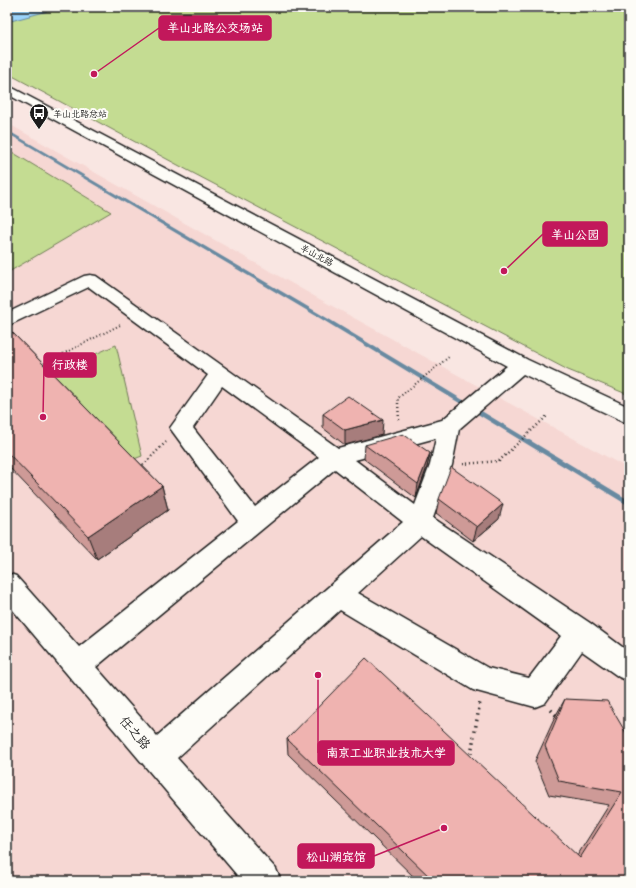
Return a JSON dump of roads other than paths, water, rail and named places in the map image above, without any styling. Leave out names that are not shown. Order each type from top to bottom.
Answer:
[{"type":"street","name":"羊山北路","points":[[7,89],[521,365],[629,416]]},
{"type":"street","points":[[7,320],[90,280],[140,315],[420,522],[580,632],[629,668]]},
{"type":"street","points":[[77,665],[253,522],[335,458],[449,426],[521,365]]},
{"type":"street","points":[[220,374],[181,428],[253,522]]},
{"type":"street","points":[[157,756],[420,522],[441,465],[449,426]]},
{"type":"street","name":"任之路","points":[[7,584],[264,881]]},
{"type":"street","points":[[338,595],[483,680],[535,693],[580,632]]},
{"type":"water","points":[[7,7],[63,7],[7,22]]},
{"type":"waterway","points":[[7,131],[325,319],[629,503]]},
{"type":"place","name":"羊山北路公交场站","points":[[94,74]]},
{"type":"place","name":"羊山北路总站","points":[[39,130]]},
{"type":"place","name":"羊山公园","points":[[504,271]]},
{"type":"place","name":"行政楼","points":[[43,417]]},
{"type":"place","name":"南京工业职业技术大学","points":[[318,675]]},
{"type":"place","name":"松山湖宾馆","points":[[444,828]]}]
